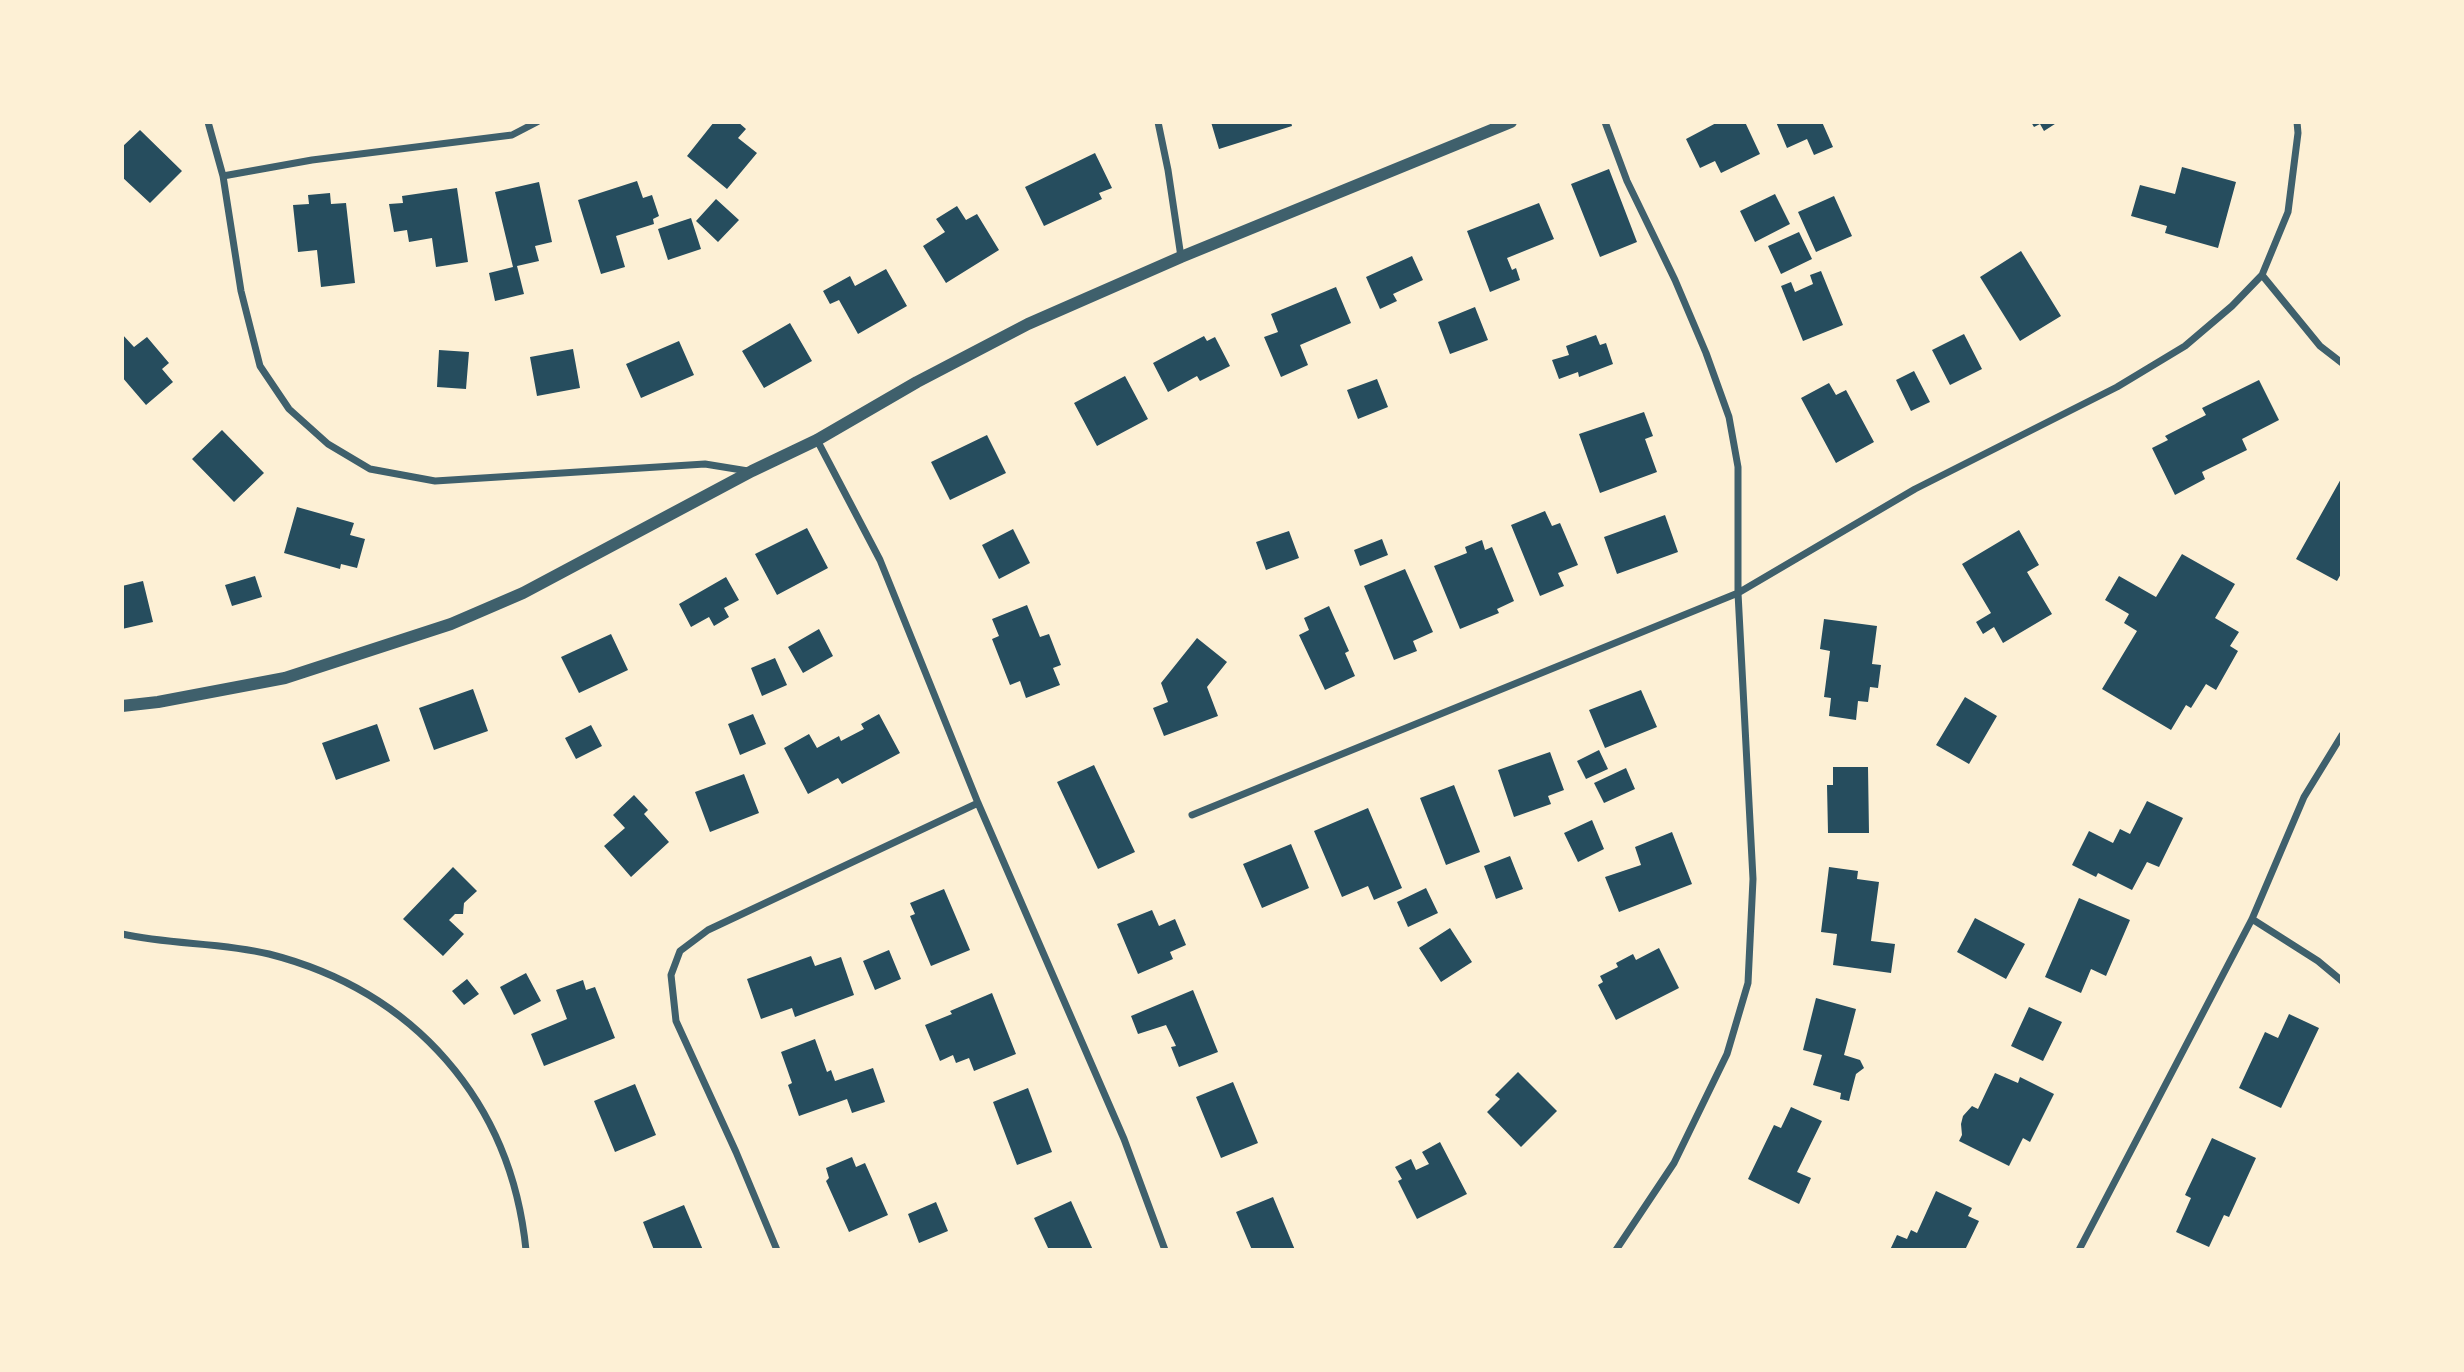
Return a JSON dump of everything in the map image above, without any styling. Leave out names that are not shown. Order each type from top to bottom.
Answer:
[{"type":"street","points":[[208,122],[223,176],[242,291],[260,366],[289,409],[328,444],[370,469],[436,481],[705,464],[752,471]]},
{"type":"street","points":[[223,176],[312,160],[512,135],[537,122]]},
{"type":"street","points":[[1158,122],[1181,257]]},
{"type":"street","points":[[122,706],[158,702],[285,678],[450,624],[523,593],[752,471],[817,440],[917,382],[1028,324],[1181,257],[1511,122]]},
{"type":"street","points":[[1605,122],[1627,180],[1675,280],[1706,353],[1729,417],[1738,467],[1738,593],[1753,879],[1748,983],[1727,1054],[1674,1163],[1616,1250]]},
{"type":"street","points":[[1192,815],[1738,593],[1915,489],[2117,387],[2185,346],[2232,306],[2262,275],[2288,212],[2297,122]]},
{"type":"street","points":[[2262,275],[2320,346],[2342,363]]},
{"type":"street","points":[[817,440],[880,560],[978,803],[1124,1139],[1165,1250]]},
{"type":"street","points":[[2079,1250],[2252,919],[2304,797],[2342,735]]},
{"type":"street","points":[[777,1250],[676,1021],[671,975],[680,951],[708,930],[978,803]]},
{"type":"street","points":[[2252,919],[2318,961],[2342,981]]},
{"type":"street","points":[[122,934],[157,941],[243,949],[293,961],[346,983],[410,1024],[452,1064],[494,1129],[517,1194],[526,1250]]},
{"type":"building","points":[[714,122],[738,122],[746,129],[738,138],[757,153],[727,189],[687,156]]},
{"type":"building","points":[[1211,122],[1291,122],[1292,126],[1219,149]]},
{"type":"building","points":[[1718,122],[1745,122],[1760,154],[1721,173],[1715,161],[1700,168],[1686,139]]},
{"type":"building","points":[[1776,122],[1822,122],[1833,147],[1814,155],[1807,139],[1787,148]]},
{"type":"building","points":[[2031,122],[2058,122],[2044,131],[2040,124],[2034,127]]},
{"type":"building","points":[[140,130],[182,171],[150,203],[122,177],[122,147]]},
{"type":"building","points":[[1095,153],[1112,188],[1099,193],[1102,199],[1044,226],[1025,187]]},
{"type":"building","points":[[2182,167],[2236,182],[2218,248],[2165,233],[2167,226],[2131,216],[2140,185],[2175,194]]},
{"type":"building","points":[[1609,169],[1637,242],[1600,257],[1571,184]]},
{"type":"building","points":[[637,181],[643,198],[652,195],[659,216],[653,219],[654,224],[616,236],[625,267],[601,274],[578,200]]},
{"type":"building","points":[[539,182],[552,242],[535,246],[539,261],[517,266],[524,294],[495,301],[489,273],[513,267],[495,192]]},
{"type":"building","points":[[457,188],[468,262],[436,267],[432,238],[409,242],[407,230],[394,232],[389,204],[403,203],[402,196]]},
{"type":"building","points":[[330,193],[331,204],[346,203],[355,283],[321,287],[317,250],[298,252],[293,205],[309,204],[308,195]]},
{"type":"building","points":[[1775,194],[1790,224],[1755,242],[1740,211]]},
{"type":"building","points":[[1834,196],[1852,236],[1816,252],[1798,212]]},
{"type":"building","points":[[716,199],[739,220],[718,242],[696,221]]},
{"type":"building","points":[[1539,203],[1554,239],[1507,258],[1512,270],[1516,268],[1520,280],[1490,292],[1467,231]]},
{"type":"building","points":[[957,206],[966,220],[977,214],[999,250],[946,283],[923,246],[945,232],[936,219]]},
{"type":"building","points":[[691,218],[701,249],[668,260],[658,229]]},
{"type":"building","points":[[1799,232],[1812,259],[1781,274],[1768,246]]},
{"type":"building","points":[[2021,251],[2061,316],[2020,341],[1980,277]]},
{"type":"building","points":[[1412,256],[1423,280],[1393,294],[1397,301],[1380,309],[1366,277]]},
{"type":"building","points":[[886,269],[907,306],[858,334],[839,300],[830,304],[823,291],[850,276],[855,286]]},
{"type":"building","points":[[1821,271],[1843,325],[1803,341],[1781,286],[1791,282],[1795,292],[1813,284],[1810,275]]},
{"type":"building","points":[[1336,287],[1351,323],[1300,345],[1308,365],[1281,377],[1264,337],[1278,332],[1271,314]]},
{"type":"building","points":[[1475,307],[1488,340],[1450,354],[1438,322]]},
{"type":"building","points":[[790,323],[812,361],[764,388],[742,351]]},
{"type":"building","points":[[122,334],[134,347],[147,337],[169,363],[162,369],[173,382],[146,405],[122,377]]},
{"type":"building","points":[[1964,334],[1982,369],[1950,385],[1932,350]]},
{"type":"building","points":[[1596,335],[1600,345],[1606,343],[1613,364],[1579,377],[1578,372],[1559,379],[1552,360],[1569,355],[1566,346]]},
{"type":"building","points":[[1204,336],[1207,341],[1215,337],[1230,366],[1200,381],[1197,376],[1168,392],[1153,363]]},
{"type":"building","points":[[679,341],[694,375],[641,398],[626,364]]},
{"type":"building","points":[[573,349],[580,388],[537,396],[530,357]]},
{"type":"building","points":[[439,350],[469,352],[466,389],[437,387]]},
{"type":"building","points":[[1914,371],[1930,402],[1911,411],[1896,380]]},
{"type":"building","points":[[1125,376],[1148,419],[1097,446],[1074,403]]},
{"type":"building","points":[[1377,379],[1388,407],[1358,419],[1347,390]]},
{"type":"building","points":[[2259,380],[2279,420],[2242,439],[2247,450],[2202,472],[2205,479],[2175,495],[2152,448],[2168,440],[2165,436],[2206,415],[2202,408]]},
{"type":"building","points":[[1829,383],[1836,395],[1846,390],[1874,442],[1836,463],[1801,398]]},
{"type":"building","points":[[1644,412],[1653,436],[1645,439],[1657,472],[1600,493],[1579,434]]},
{"type":"building","points":[[222,430],[264,473],[234,502],[192,459]]},
{"type":"building","points":[[987,435],[1006,473],[950,500],[931,462]]},
{"type":"building","points":[[2342,477],[2342,572],[2337,581],[2296,559]]},
{"type":"building","points":[[297,507],[354,523],[350,535],[365,539],[357,568],[341,564],[340,569],[284,553]]},
{"type":"building","points":[[1545,511],[1552,526],[1560,523],[1578,565],[1558,573],[1564,586],[1540,596],[1511,525]]},
{"type":"building","points":[[1665,515],[1678,552],[1617,574],[1604,537]]},
{"type":"building","points":[[807,528],[828,568],[777,595],[755,554]]},
{"type":"building","points":[[1013,529],[1030,563],[999,579],[982,545]]},
{"type":"building","points":[[2019,530],[2039,565],[2027,572],[2052,614],[2003,643],[1994,627],[1983,634],[1976,622],[1991,613],[1962,564]]},
{"type":"building","points":[[1289,531],[1299,558],[1266,570],[1256,542]]},
{"type":"building","points":[[1382,539],[1388,555],[1360,566],[1354,550]]},
{"type":"building","points":[[1482,540],[1485,550],[1492,547],[1514,601],[1497,609],[1499,613],[1460,629],[1434,566],[1467,553],[1465,547]]},
{"type":"building","points":[[2182,554],[2235,584],[2215,618],[2239,632],[2230,646],[2238,651],[2216,690],[2206,684],[2191,708],[2186,705],[2171,730],[2102,689],[2137,631],[2124,623],[2129,614],[2105,600],[2119,576],[2156,597]]},
{"type":"building","points":[[1405,569],[1433,632],[1413,641],[1417,651],[1394,660],[1364,586]]},
{"type":"building","points":[[255,576],[262,597],[232,606],[225,585]]},
{"type":"building","points":[[726,577],[739,600],[724,608],[729,617],[714,626],[709,617],[691,627],[679,604]]},
{"type":"building","points":[[143,581],[153,622],[122,629],[122,586]]},
{"type":"building","points":[[1027,605],[1040,637],[1049,634],[1061,665],[1053,668],[1060,685],[1026,698],[1020,681],[1010,685],[992,639],[999,636],[992,619]]},
{"type":"building","points":[[1329,606],[1349,651],[1345,653],[1355,676],[1325,690],[1299,635],[1309,630],[1304,618]]},
{"type":"building","points":[[1824,619],[1877,626],[1872,664],[1881,665],[1878,688],[1870,687],[1868,702],[1858,701],[1856,720],[1829,716],[1831,698],[1824,697],[1830,651],[1820,649]]},
{"type":"building","points":[[819,629],[833,656],[803,673],[788,647]]},
{"type":"building","points":[[611,634],[628,670],[579,693],[561,657]]},
{"type":"building","points":[[1197,638],[1227,662],[1207,687],[1218,716],[1164,736],[1153,708],[1168,702],[1161,683]]},
{"type":"building","points":[[775,658],[787,685],[762,696],[751,668]]},
{"type":"building","points":[[473,689],[488,731],[434,750],[419,708]]},
{"type":"building","points":[[1641,690],[1657,727],[1605,748],[1589,710]]},
{"type":"building","points":[[1965,697],[1997,716],[1969,764],[1936,745]]},
{"type":"building","points":[[753,714],[766,744],[740,755],[728,724]]},
{"type":"building","points":[[879,714],[900,753],[842,784],[838,778],[808,794],[784,748],[809,734],[817,748],[839,736],[841,741],[864,729],[861,724]]},
{"type":"building","points":[[377,724],[390,761],[336,780],[322,743]]},
{"type":"building","points":[[591,725],[602,746],[576,759],[565,738]]},
{"type":"building","points":[[1599,750],[1608,769],[1586,779],[1577,761]]},
{"type":"building","points":[[1550,752],[1564,790],[1548,796],[1551,804],[1514,817],[1498,770]]},
{"type":"building","points":[[1094,765],[1135,852],[1098,869],[1057,782]]},
{"type":"building","points":[[1833,767],[1868,767],[1869,833],[1828,833],[1827,785],[1833,785]]},
{"type":"building","points":[[1626,768],[1635,789],[1604,803],[1594,783]]},
{"type":"building","points":[[744,774],[759,813],[710,832],[695,792]]},
{"type":"building","points":[[1454,785],[1480,852],[1446,865],[1420,798]]},
{"type":"building","points":[[634,795],[648,810],[644,814],[669,842],[631,877],[604,846],[625,828],[613,815]]},
{"type":"building","points":[[2147,801],[2183,818],[2159,867],[2147,862],[2132,890],[2098,873],[2096,877],[2072,865],[2089,831],[2113,843],[2120,829],[2130,834]]},
{"type":"building","points":[[1368,808],[1402,888],[1374,900],[1368,886],[1342,897],[1314,831]]},
{"type":"building","points":[[1592,820],[1604,849],[1578,862],[1564,833]]},
{"type":"building","points":[[1672,832],[1692,884],[1619,912],[1605,877],[1641,865],[1635,847]]},
{"type":"building","points":[[1291,844],[1309,888],[1262,908],[1243,864]]},
{"type":"building","points":[[1510,856],[1523,889],[1496,899],[1484,866]]},
{"type":"building","points":[[453,867],[477,891],[464,903],[463,914],[455,914],[449,920],[464,934],[443,956],[403,919]]},
{"type":"building","points":[[1829,867],[1858,871],[1857,879],[1879,882],[1871,941],[1895,944],[1891,973],[1833,965],[1837,934],[1821,932]]},
{"type":"building","points":[[1426,888],[1438,913],[1408,927],[1397,902]]},
{"type":"building","points":[[944,889],[970,950],[931,966],[910,916],[915,914],[910,903]]},
{"type":"building","points":[[2079,898],[2130,920],[2106,976],[2091,969],[2081,993],[2045,977]]},
{"type":"building","points":[[1152,910],[1159,926],[1175,919],[1186,945],[1170,952],[1173,959],[1138,974],[1117,924]]},
{"type":"building","points":[[1975,918],[2025,944],[2006,979],[1957,952]]},
{"type":"building","points":[[1450,928],[1472,962],[1441,982],[1419,948]]},
{"type":"building","points":[[1659,948],[1679,988],[1616,1020],[1598,985],[1603,982],[1600,976],[1618,967],[1616,963],[1633,954],[1636,960]]},
{"type":"building","points":[[889,950],[901,979],[875,990],[863,961]]},
{"type":"building","points":[[811,956],[815,966],[841,957],[854,995],[795,1017],[792,1008],[761,1019],[747,979]]},
{"type":"building","points":[[526,973],[541,1001],[514,1015],[500,987]]},
{"type":"building","points":[[467,979],[479,994],[464,1005],[452,991]]},
{"type":"building","points":[[583,980],[586,990],[595,987],[615,1038],[544,1066],[531,1034],[567,1019],[556,990]]},
{"type":"building","points":[[1193,990],[1218,1052],[1179,1067],[1171,1047],[1176,1046],[1166,1025],[1138,1034],[1131,1016]]},
{"type":"building","points":[[992,993],[1016,1054],[974,1071],[969,1058],[956,1063],[953,1055],[940,1061],[925,1025]]},
{"type":"building","points":[[1816,998],[1856,1009],[1844,1055],[1860,1060],[1864,1068],[1856,1074],[1849,1101],[1840,1099],[1841,1093],[1813,1085],[1822,1055],[1803,1050]]},
{"type":"building","points":[[2029,1007],[2062,1022],[2043,1061],[2011,1046]]},
{"type":"building","points":[[2289,1014],[2319,1028],[2281,1108],[2239,1088],[2265,1032],[2278,1038]]},
{"type":"building","points":[[815,1039],[827,1072],[831,1070],[835,1081],[873,1068],[885,1102],[852,1113],[847,1099],[799,1116],[788,1085],[792,1083],[781,1052]]},
{"type":"building","points":[[1518,1072],[1557,1111],[1521,1147],[1487,1112],[1500,1099],[1495,1095]]},
{"type":"building","points":[[1995,1073],[2018,1083],[2020,1077],[2054,1094],[2030,1142],[2023,1138],[2009,1166],[1959,1141],[1963,1116],[1972,1106],[1978,1109]]},
{"type":"building","points":[[1233,1082],[1258,1143],[1221,1158],[1196,1097]]},
{"type":"building","points":[[635,1084],[656,1135],[615,1152],[594,1101]]},
{"type":"building","points":[[1028,1088],[1052,1152],[1017,1165],[993,1102]]},
{"type":"building","points":[[1791,1107],[1822,1121],[1797,1172],[1811,1178],[1799,1204],[1748,1179],[1774,1125],[1781,1128]]},
{"type":"building","points":[[2212,1138],[2256,1158],[2229,1217],[2224,1215],[2209,1247],[2176,1232],[2191,1198],[2185,1195]]},
{"type":"building","points":[[1440,1142],[1467,1194],[1417,1219],[1398,1181],[1402,1179],[1395,1167],[1411,1159],[1416,1170],[1429,1164],[1422,1152]]},
{"type":"building","points":[[852,1157],[856,1167],[865,1163],[888,1215],[849,1232],[826,1181],[829,1178],[826,1168]]},
{"type":"building","points":[[1936,1191],[1972,1208],[1968,1216],[1979,1221],[1965,1250],[1890,1250],[1897,1235],[1907,1239],[1911,1230],[1917,1233]]},
{"type":"building","points":[[1273,1197],[1295,1250],[1252,1250],[1236,1212]]},
{"type":"building","points":[[1071,1201],[1093,1250],[1049,1250],[1034,1218]]},
{"type":"building","points":[[936,1202],[948,1231],[919,1243],[908,1214]]},
{"type":"building","points":[[684,1205],[703,1250],[654,1250],[643,1222]]}]
